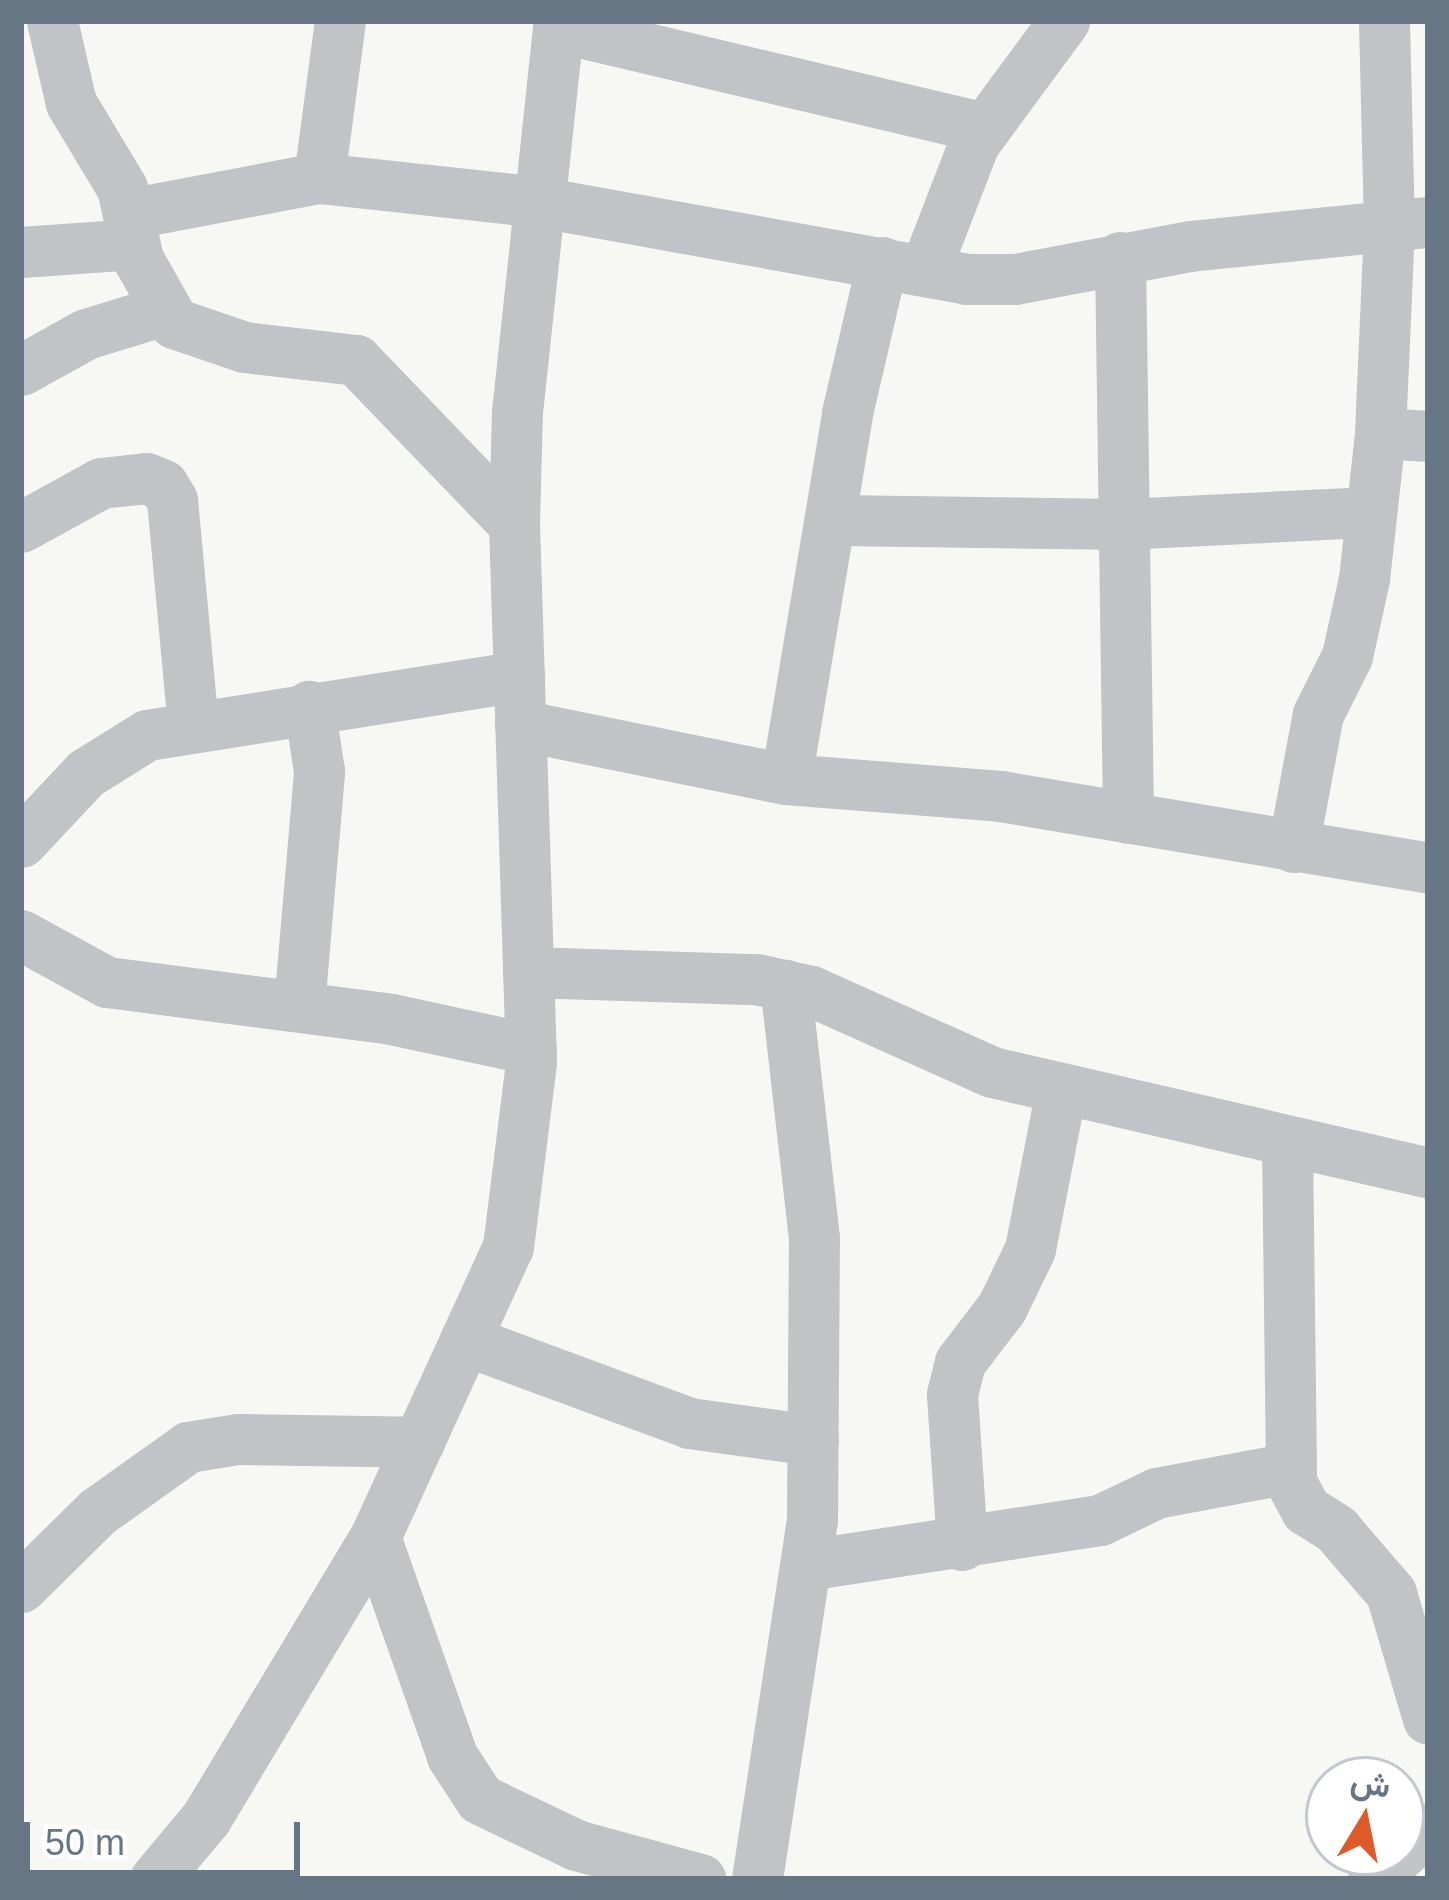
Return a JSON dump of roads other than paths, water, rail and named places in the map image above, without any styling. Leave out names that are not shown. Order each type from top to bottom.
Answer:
[{"type":"street","points":[[52,21],[71,103],[134,228],[164,310],[202,339],[356,360],[514,524]]},
{"type":"street","points":[[319,178],[340,21]]},
{"type":"street","points":[[786,779],[834,520],[847,412],[904,266],[985,128],[1064,21]]},
{"type":"street","points":[[1293,847],[1318,714],[1347,656],[1371,512],[1404,435],[1408,224],[1384,21]]},
{"type":"street","points":[[155,1879],[206,1818],[375,1537],[508,1247],[524,1163],[530,1049],[514,524],[558,24],[985,128]]},
{"type":"street","points":[[21,252],[134,228],[319,178],[540,202],[904,266],[1015,279],[1120,257],[1408,224]]},
{"type":"street","points":[[1120,257],[1128,818]]},
{"type":"street","points":[[21,370],[86,334],[164,310]]},
{"type":"street","points":[[21,527],[100,483],[146,478],[163,485],[172,500],[193,727]]},
{"type":"street","points":[[834,520],[1124,524],[1371,512]]},
{"type":"street","points":[[21,842],[106,758],[147,735],[309,706],[519,700],[786,779],[1000,796],[1428,868]]},
{"type":"street","points":[[299,1006],[319,771],[309,706]]},
{"type":"street","points":[[21,935],[107,982],[299,1006],[530,1049]]},
{"type":"street","points":[[528,972],[785,985],[992,1072],[1428,1173]]},
{"type":"street","points":[[757,1879],[806,1565],[813,1440],[814,1238],[785,985]]},
{"type":"street","points":[[962,1546],[952,1394],[960,1362],[1002,1307],[1030,1249],[1061,1089]]},
{"type":"street","points":[[1287,1143],[1289,1468],[1306,1510],[1336,1529],[1391,1593],[1428,1719]]},
{"type":"street","points":[[465,1340],[689,1423],[813,1440]]},
{"type":"street","points":[[27,1569],[188,1447],[238,1439],[419,1442]]},
{"type":"street","points":[[806,1565],[962,1546],[1100,1520],[1156,1492],[1289,1468]]},
{"type":"street","points":[[375,1537],[452,1756],[480,1799],[576,1845],[700,1879]]},
{"type":"street","points":[[1373,1879],[1428,1829]]}]
